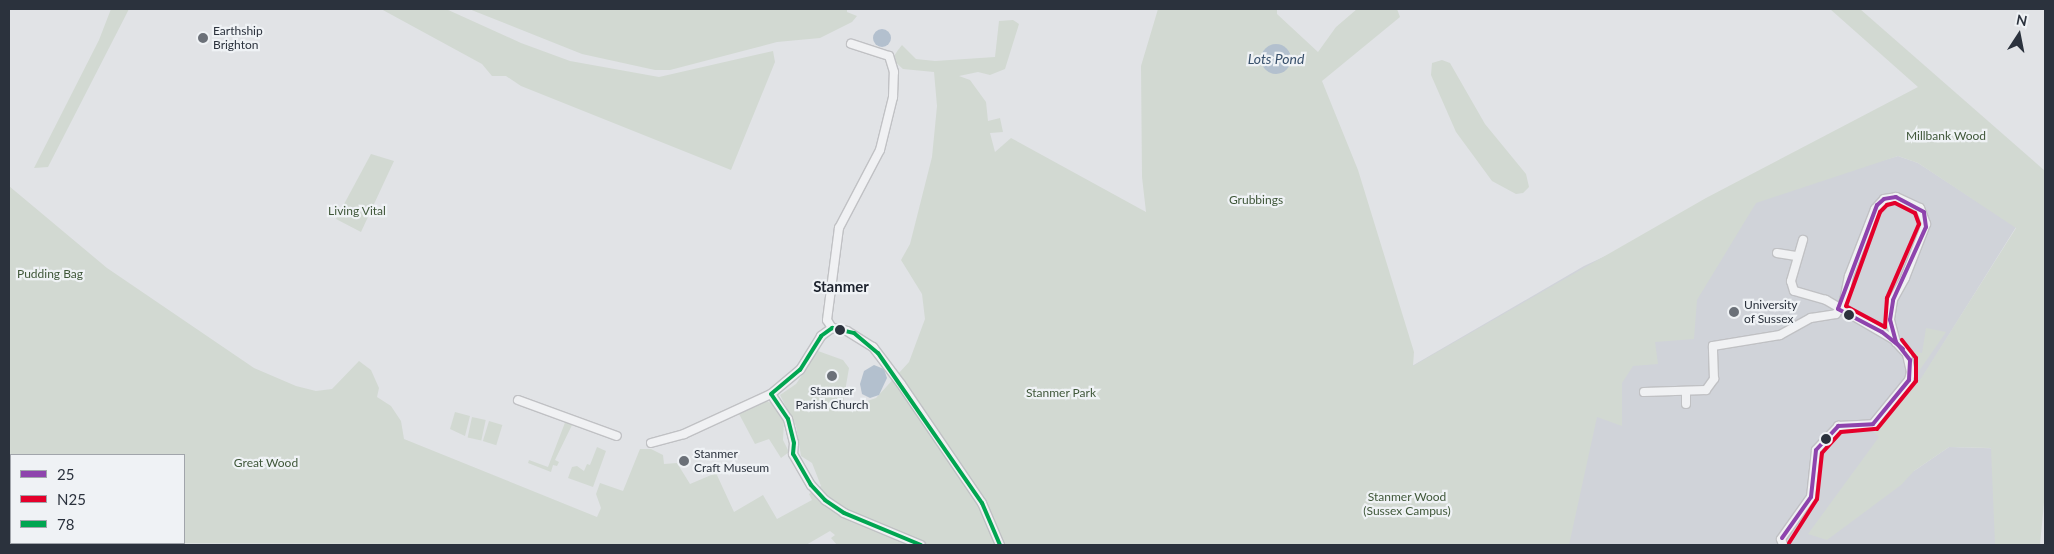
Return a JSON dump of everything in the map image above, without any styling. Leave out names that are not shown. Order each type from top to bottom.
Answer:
[{"type":"street","points":[[852,44],[890,56],[894,72],[893,97],[880,150],[839,228],[827,320],[832,328],[854,333],[878,353],[982,503],[1000,545]]},
{"type":"street","points":[[1644,392],[1704,391],[1712,385],[1713,346],[1780,335],[1811,318],[1836,314],[1874,209],[1884,199],[1900,198],[1920,208],[1926,224],[1906,278],[1893,300],[1890,320],[1896,342]]},
{"type":"street","points":[[1782,542],[1811,497],[1816,450],[1838,426],[1874,424],[1909,380],[1910,360],[1896,342],[1875,328],[1838,310],[1819,297],[1794,291],[1791,281],[1796,256],[1803,240]]},
{"type":"street","points":[[1777,253],[1796,256]]},
{"type":"street","points":[[1875,328],[1890,320]]},
{"type":"street","points":[[651,443],[684,434],[771,394],[800,370],[821,336],[832,328]]},
{"type":"street","points":[[1686,391],[1686,404]]},
{"type":"street","points":[[771,394],[788,419],[794,443],[793,454],[811,485],[825,500],[844,513],[921,545]]},
{"type":"street","points":[[518,400],[617,436]]},
{"type":"shaded area","name":"University of Sussex","points":[[1898,156],[1918,163],[2016,227],[1922,378],[1880,437],[1914,471],[1949,447],[2016,449],[2020,545],[1464,545],[1412,366],[1584,266],[1685,219]]},
{"type":"green space","points":[[111,9],[129,9],[48,167],[34,168],[99,40]]},
{"type":"green space","points":[[381,9],[446,9],[521,43],[570,61],[659,77],[773,51],[775,62],[731,170],[521,86],[506,76],[492,76],[482,64]]},
{"type":"green space","points":[[469,9],[847,9],[847,12],[857,16],[852,22],[820,38],[777,42],[670,70],[655,70],[582,54]]},
{"type":"green space","points":[[1158,9],[1277,9],[1277,14],[1318,52],[1336,27],[1357,9],[1397,9],[1400,17],[1322,81],[1358,170],[1414,352],[1413,366],[1706,198],[1918,87],[1830,9],[1860,9],[2045,171],[2045,492],[2040,545],[1995,545],[1991,448],[1949,447],[1914,471],[1901,485],[1827,540],[1808,534],[1879,437],[1874,432],[1920,380],[2016,228],[1918,163],[1898,156],[1756,203],[1697,300],[1694,339],[1655,342],[1658,364],[1633,366],[1622,383],[1622,426],[1597,417],[1569,545],[837,545],[831,538],[835,535],[830,531],[806,545],[185,543],[185,454],[10,454],[9,515],[9,186],[107,268],[254,368],[296,386],[316,391],[332,389],[359,361],[371,370],[379,388],[377,397],[391,406],[401,421],[404,439],[597,517],[601,508],[596,494],[600,483],[623,491],[640,449],[651,449],[663,455],[664,464],[677,463],[690,484],[716,473],[734,512],[763,495],[777,519],[812,500],[809,494],[821,486],[812,463],[801,456],[796,426],[780,395],[796,384],[818,351],[843,360],[849,368],[843,403],[846,408],[876,398],[909,362],[925,319],[922,294],[901,260],[910,244],[932,157],[937,106],[934,72],[903,69],[892,59],[902,45],[916,59],[935,61],[995,57],[999,21],[1013,20],[1019,24],[1005,69],[990,75],[978,72],[959,76],[970,80],[986,102],[988,121],[1000,118],[1003,132],[990,133],[995,152],[1011,138],[1146,212],[1142,177],[1141,66]]},
{"type":"green space","points":[[1442,60],[1450,63],[1485,124],[1526,174],[1529,187],[1523,193],[1516,194],[1492,181],[1456,132],[1431,75],[1432,63]]},
{"type":"green space","name":"Living Vital","points":[[371,154],[394,161],[361,232],[336,219]]},
{"type":"green space","points":[[1926,328],[1946,332],[1919,371],[1911,351],[1922,353]]},
{"type":"green space","points":[[764,400],[774,404],[784,420],[783,440],[789,452],[781,458],[769,439],[755,444],[738,412]]},
{"type":"green space","points":[[455,412],[470,416],[465,436],[450,429]]},
{"type":"green space","points":[[472,417],[486,420],[481,440],[468,438]]},
{"type":"green space","points":[[566,420],[573,423],[555,460],[559,462],[557,466],[553,465],[551,472],[528,463],[529,460],[548,467]]},
{"type":"green space","points":[[489,421],[502,425],[496,445],[483,441]]},
{"type":"green space","points":[[597,447],[606,451],[593,487],[568,478],[572,467],[577,466],[584,471],[587,464],[590,465]]},
{"type":"water","points":[[878,29],[886,29],[891,34],[889,45],[878,47],[873,42],[873,34]]},
{"type":"water","name":"Lots Pond","points":[[1276,44],[1287,48],[1291,59],[1287,70],[1276,74],[1265,70],[1261,59],[1265,48]]},
{"type":"water","points":[[874,365],[884,369],[887,378],[879,395],[870,398],[862,394],[860,384],[864,371]]},
{"type":"transit line","name":"25","points":[[1782,538],[1811,497],[1816,450],[1838,426],[1873,424],[1909,380],[1910,360],[1896,342],[1890,320],[1893,300],[1926,227],[1924,212],[1896,197],[1884,199],[1877,205],[1838,309]]},
{"type":"transit line","name":"N25","points":[[1895,203],[1915,213],[1919,224],[1887,298],[1885,327],[1846,306],[1880,212],[1887,205],[1895,203]]},
{"type":"transit line","name":"25","points":[[1838,309],[1882,332],[1903,349]]},
{"type":"transit line","name":"78","points":[[921,545],[844,513],[825,500],[811,485],[793,454],[794,443],[788,419],[771,394],[800,370],[821,336],[832,328],[854,333],[878,353],[982,503],[1000,545]]},
{"type":"transit line","name":"N25","points":[[1789,543],[1817,499],[1822,453],[1841,432],[1877,429],[1916,381],[1916,358],[1902,340]]},
{"type":"place","name":"Earthship Brighton","points":[[203,38]]},
{"type":"place","name":"University of Sussex","points":[[1734,312]]},
{"type":"place","name":"Stanmer Parish Church","points":[[832,376]]},
{"type":"place","name":"Stanmer Craft Museum","points":[[684,461]]},
{"type":"district","name":"Stanmer","points":[[841,287]]},
{"type":"park label","name":"Millbank Wood","points":[[1946,136]]},
{"type":"park label","name":"Grubbings","points":[[1256,200]]},
{"type":"park label","name":"Pudding Bag","points":[[50,274]]},
{"type":"park label","name":"Stanmer Park","points":[[1061,393]]},
{"type":"park label","name":"Great Wood","points":[[266,463]]},
{"type":"park label","name":"Stanmer Wood (Sussex Campus)","points":[[1407,504]]}]
